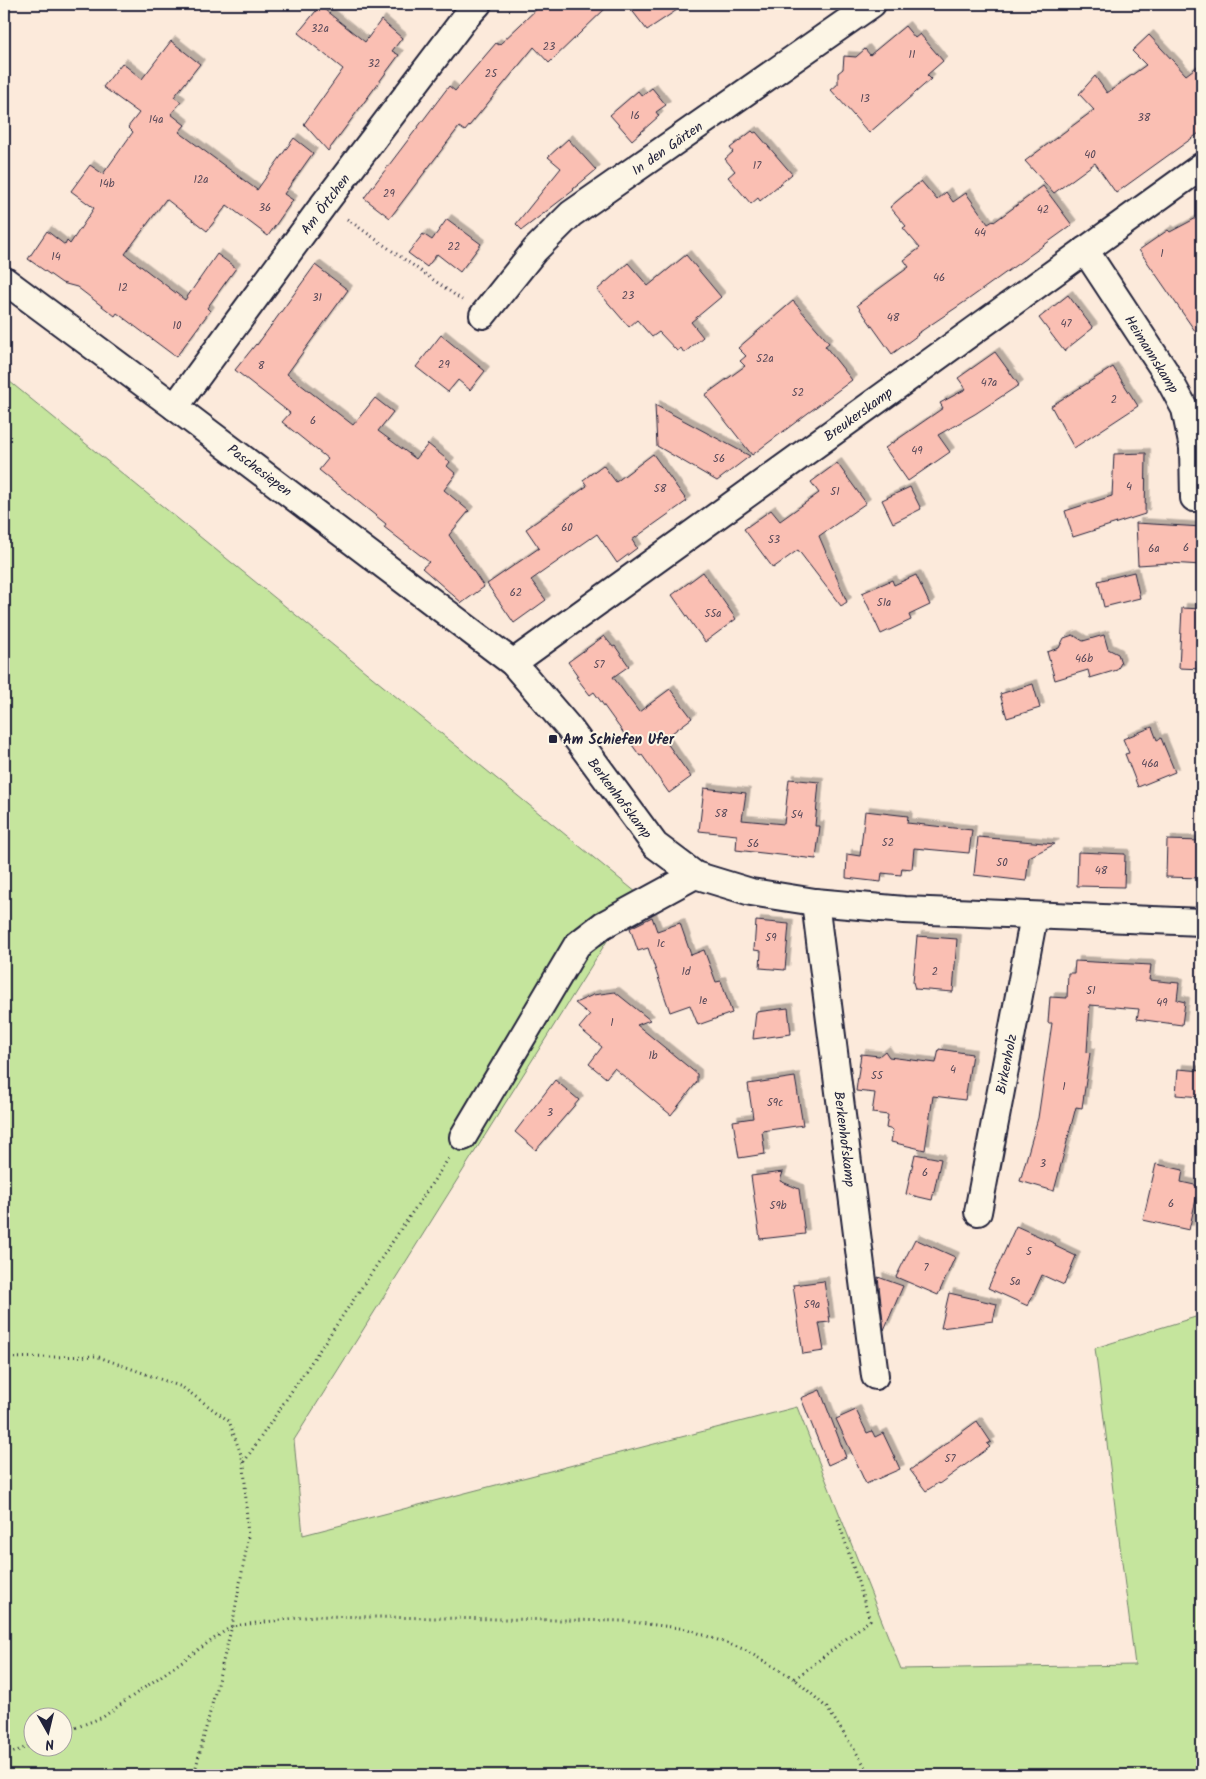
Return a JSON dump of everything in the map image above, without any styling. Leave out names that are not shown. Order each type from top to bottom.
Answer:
[{"type":"street","name":"Am Örtchen","points":[[175,407],[324,204],[465,18],[478,4]]},
{"type":"street","name":"In den Gärten","points":[[483,315],[535,250],[571,214],[872,4]]},
{"type":"street","name":"Breukerskamp","points":[[514,663],[1202,166]]},
{"type":"street","name":"Heimannskamp","points":[[1085,250],[1164,370],[1185,409],[1194,448],[1194,498]]},
{"type":"street","name":"Paschesiepen","points":[[4,280],[514,663]]},
{"type":"street","name":"Berkenhofskamp","points":[[514,663],[569,728],[655,845],[695,875],[752,892],[815,902],[904,910],[1202,922]]},
{"type":"street","points":[[463,1136],[577,945],[603,926],[695,875]]},
{"type":"street","name":"Berkenhofskamp","points":[[815,902],[875,1376]]},
{"type":"street","name":"Birkenholz","points":[[978,1212],[1034,916]]},
{"type":"path","points":[[324,204],[483,315]]},
{"type":"path","points":[[244,1462],[463,1136]]},
{"type":"path","points":[[4,1358],[96,1356],[182,1387],[229,1421],[244,1462],[248,1540],[232,1626],[194,1775]]},
{"type":"path","points":[[795,1679],[870,1620],[837,1516]]},
{"type":"path","points":[[72,1729],[104,1717],[232,1626],[314,1616],[624,1621],[687,1629],[743,1649],[795,1679],[827,1708],[871,1775]]},
{"type":"path","points":[[4,1756],[22,1749]]},
{"type":"green space","points":[[4,377],[637,893],[294,1440],[303,1535],[797,1407],[901,1669],[1135,1665],[1095,1348],[1202,1315],[1202,1775],[4,1775]]},
{"type":"building","points":[[542,4],[610,4],[549,63],[534,47],[465,131],[459,127],[390,218],[364,198],[449,86],[455,91],[496,43],[499,45]]},
{"type":"building","points":[[627,4],[686,4],[647,30]]},
{"type":"building","points":[[320,6],[365,42],[381,20],[402,38],[392,51],[399,55],[328,151],[304,124],[343,69],[298,33]]},
{"type":"building","points":[[905,26],[915,38],[920,34],[943,61],[927,75],[931,79],[869,133],[831,90],[838,84],[838,73],[843,69],[844,56],[856,57],[865,49],[870,55]]},
{"type":"building","points":[[1149,35],[1186,75],[1202,63],[1202,131],[1116,193],[1095,163],[1054,193],[1025,161],[1094,110],[1079,94],[1095,76],[1107,93],[1146,65],[1132,51]]},
{"type":"building","points":[[171,41],[200,64],[174,97],[181,102],[171,114],[185,125],[179,132],[257,190],[294,138],[313,153],[284,194],[293,200],[268,236],[227,205],[207,231],[166,199],[125,254],[185,300],[217,254],[236,268],[207,308],[210,311],[176,357],[117,313],[115,316],[77,287],[62,283],[28,259],[47,231],[65,245],[67,241],[70,244],[94,208],[71,191],[90,165],[103,174],[133,132],[128,127],[139,113],[103,87],[122,63],[142,79]]},
{"type":"building","points":[[652,88],[666,105],[656,112],[659,116],[632,140],[610,115],[638,91],[642,96]]},
{"type":"building","points":[[752,131],[756,132],[792,174],[760,201],[758,198],[751,204],[728,177],[735,171],[725,159],[733,152],[730,148]]},
{"type":"building","points":[[568,139],[596,170],[574,190],[522,230],[516,224],[561,168],[548,157]]},
{"type":"building","points":[[921,181],[937,200],[946,192],[953,202],[966,193],[988,224],[994,222],[1043,186],[1072,225],[917,334],[892,354],[857,305],[909,267],[904,260],[920,248],[903,228],[906,226],[890,207]]},
{"type":"building","points":[[1202,215],[1202,341],[1139,250],[1168,230],[1170,232]]},
{"type":"building","points":[[447,219],[481,244],[460,272],[437,254],[427,267],[408,253],[423,234],[432,240]]},
{"type":"building","points":[[686,255],[721,297],[691,322],[703,337],[684,353],[681,348],[677,351],[659,332],[652,337],[637,320],[629,327],[597,290],[628,263],[648,286]]},
{"type":"building","points":[[315,265],[348,290],[287,374],[353,425],[375,398],[393,412],[378,431],[416,459],[428,444],[450,462],[447,466],[456,474],[444,490],[469,511],[449,535],[484,587],[462,603],[422,568],[429,562],[384,527],[386,524],[319,470],[328,459],[282,422],[290,413],[235,370],[257,345]]},
{"type":"building","points":[[1068,295],[1093,328],[1064,351],[1039,318]]},
{"type":"building","points":[[793,301],[829,343],[825,346],[852,380],[752,455],[705,395],[745,366],[740,361],[746,356],[738,348]]},
{"type":"building","points":[[441,335],[485,371],[470,390],[458,380],[448,392],[416,367]]},
{"type":"building","points":[[995,352],[1019,385],[975,414],[938,435],[950,452],[908,481],[885,448],[943,408],[940,403],[966,389],[958,378]]},
{"type":"building","points":[[1113,367],[1138,406],[1074,448],[1051,406]]},
{"type":"building","points":[[655,405],[750,456],[717,481],[657,446]]},
{"type":"building","points":[[1146,453],[1145,514],[1073,537],[1065,511],[1112,496],[1114,454]]},
{"type":"building","points":[[653,454],[687,501],[632,540],[637,548],[617,563],[597,534],[531,580],[546,600],[514,623],[487,584],[539,548],[526,529],[587,486],[583,480],[603,465],[616,482]]},
{"type":"building","points":[[837,463],[866,503],[819,536],[847,602],[841,606],[798,550],[773,568],[744,529],[771,510],[780,521],[819,493],[811,482]]},
{"type":"building","points":[[910,487],[921,509],[893,523],[882,500]]},
{"type":"building","points":[[1136,523],[1202,527],[1202,565],[1169,563],[1138,565]]},
{"type":"building","points":[[703,572],[736,619],[705,642],[672,595]]},
{"type":"building","points":[[1134,572],[1140,598],[1104,607],[1098,581]]},
{"type":"building","points":[[916,575],[930,605],[909,615],[911,620],[881,634],[862,593],[892,580],[894,585]]},
{"type":"building","points":[[1182,608],[1202,609],[1202,669],[1179,668]]},
{"type":"building","points":[[1073,635],[1083,641],[1104,635],[1108,649],[1118,654],[1121,663],[1117,670],[1090,678],[1088,670],[1055,680],[1047,652],[1059,648],[1064,638]]},
{"type":"building","points":[[604,636],[613,647],[615,646],[629,666],[613,677],[639,712],[670,689],[692,718],[664,739],[691,777],[669,793],[594,692],[590,695],[576,677],[578,676],[568,662]]},
{"type":"building","points":[[1033,684],[1040,708],[1007,718],[1000,694]]},
{"type":"building","points":[[1152,727],[1157,740],[1161,738],[1175,772],[1138,787],[1125,754],[1129,753],[1123,739]]},
{"type":"building","points":[[789,779],[819,782],[815,826],[820,826],[816,859],[736,850],[737,835],[699,831],[704,788],[746,793],[742,820],[784,824]]},
{"type":"building","points":[[865,811],[908,816],[907,823],[972,830],[969,853],[914,848],[912,869],[902,868],[901,875],[882,873],[881,882],[846,878],[847,854],[860,856]]},
{"type":"building","points":[[978,837],[1055,844],[1029,857],[1026,881],[974,875]]},
{"type":"building","points":[[1167,840],[1202,841],[1202,878],[1166,877]]},
{"type":"building","points":[[1078,852],[1125,854],[1124,887],[1077,886]]},
{"type":"building","points":[[652,917],[657,931],[680,923],[691,955],[704,950],[716,982],[721,981],[732,1013],[698,1025],[690,1005],[670,1012],[648,948],[638,951],[630,928]]},
{"type":"building","points":[[756,921],[789,924],[785,970],[760,968],[761,951],[754,950]]},
{"type":"building","points":[[917,936],[957,939],[953,992],[915,989],[913,982]]},
{"type":"building","points":[[1075,961],[1151,965],[1149,980],[1179,983],[1177,1000],[1185,1002],[1182,1025],[1137,1019],[1139,1009],[1090,1005],[1087,1052],[1090,1053],[1082,1108],[1076,1107],[1054,1191],[1020,1181],[1038,1118],[1052,1023],[1048,1023],[1050,997],[1067,998],[1068,973],[1074,973]]},
{"type":"building","points":[[615,992],[650,1020],[637,1025],[697,1074],[697,1082],[671,1115],[614,1068],[606,1078],[589,1064],[602,1047],[579,1028],[590,1015],[575,1003],[593,995]]},
{"type":"building","points":[[788,1008],[791,1034],[753,1039],[756,1012]]},
{"type":"building","points":[[939,1049],[972,1054],[965,1100],[933,1096],[925,1150],[891,1142],[893,1130],[886,1128],[888,1115],[872,1113],[875,1093],[856,1091],[861,1054],[879,1056],[885,1051],[889,1057],[936,1063]]},
{"type":"building","points":[[1178,1069],[1202,1071],[1202,1097],[1176,1095]]},
{"type":"building","points":[[795,1077],[803,1125],[762,1131],[765,1154],[739,1158],[733,1121],[753,1118],[748,1084]]},
{"type":"building","points":[[555,1080],[579,1100],[536,1150],[515,1132]]},
{"type":"building","points":[[915,1154],[941,1159],[932,1200],[906,1194]]},
{"type":"building","points":[[1156,1164],[1183,1170],[1181,1182],[1199,1186],[1189,1230],[1143,1220]]},
{"type":"building","points":[[783,1172],[780,1181],[799,1189],[805,1234],[760,1239],[751,1176]]},
{"type":"building","points":[[1016,1226],[1056,1244],[1055,1246],[1076,1256],[1064,1285],[1042,1275],[1028,1306],[988,1288]]},
{"type":"building","points":[[915,1239],[955,1257],[938,1295],[896,1277]]},
{"type":"building","points":[[878,1277],[903,1286],[884,1330]]},
{"type":"building","points":[[824,1281],[830,1322],[819,1323],[824,1351],[803,1354],[793,1285]]},
{"type":"building","points":[[949,1293],[997,1304],[993,1321],[941,1328]]},
{"type":"building","points":[[820,1390],[846,1457],[828,1465],[801,1398]]},
{"type":"building","points":[[856,1410],[867,1433],[872,1431],[875,1437],[883,1433],[900,1469],[866,1484],[836,1419]]},
{"type":"building","points":[[977,1421],[991,1442],[987,1444],[990,1447],[939,1484],[926,1491],[910,1470]]},
{"type":"place","name":"Am Schiefen Ufer","points":[[553,739]]}]
